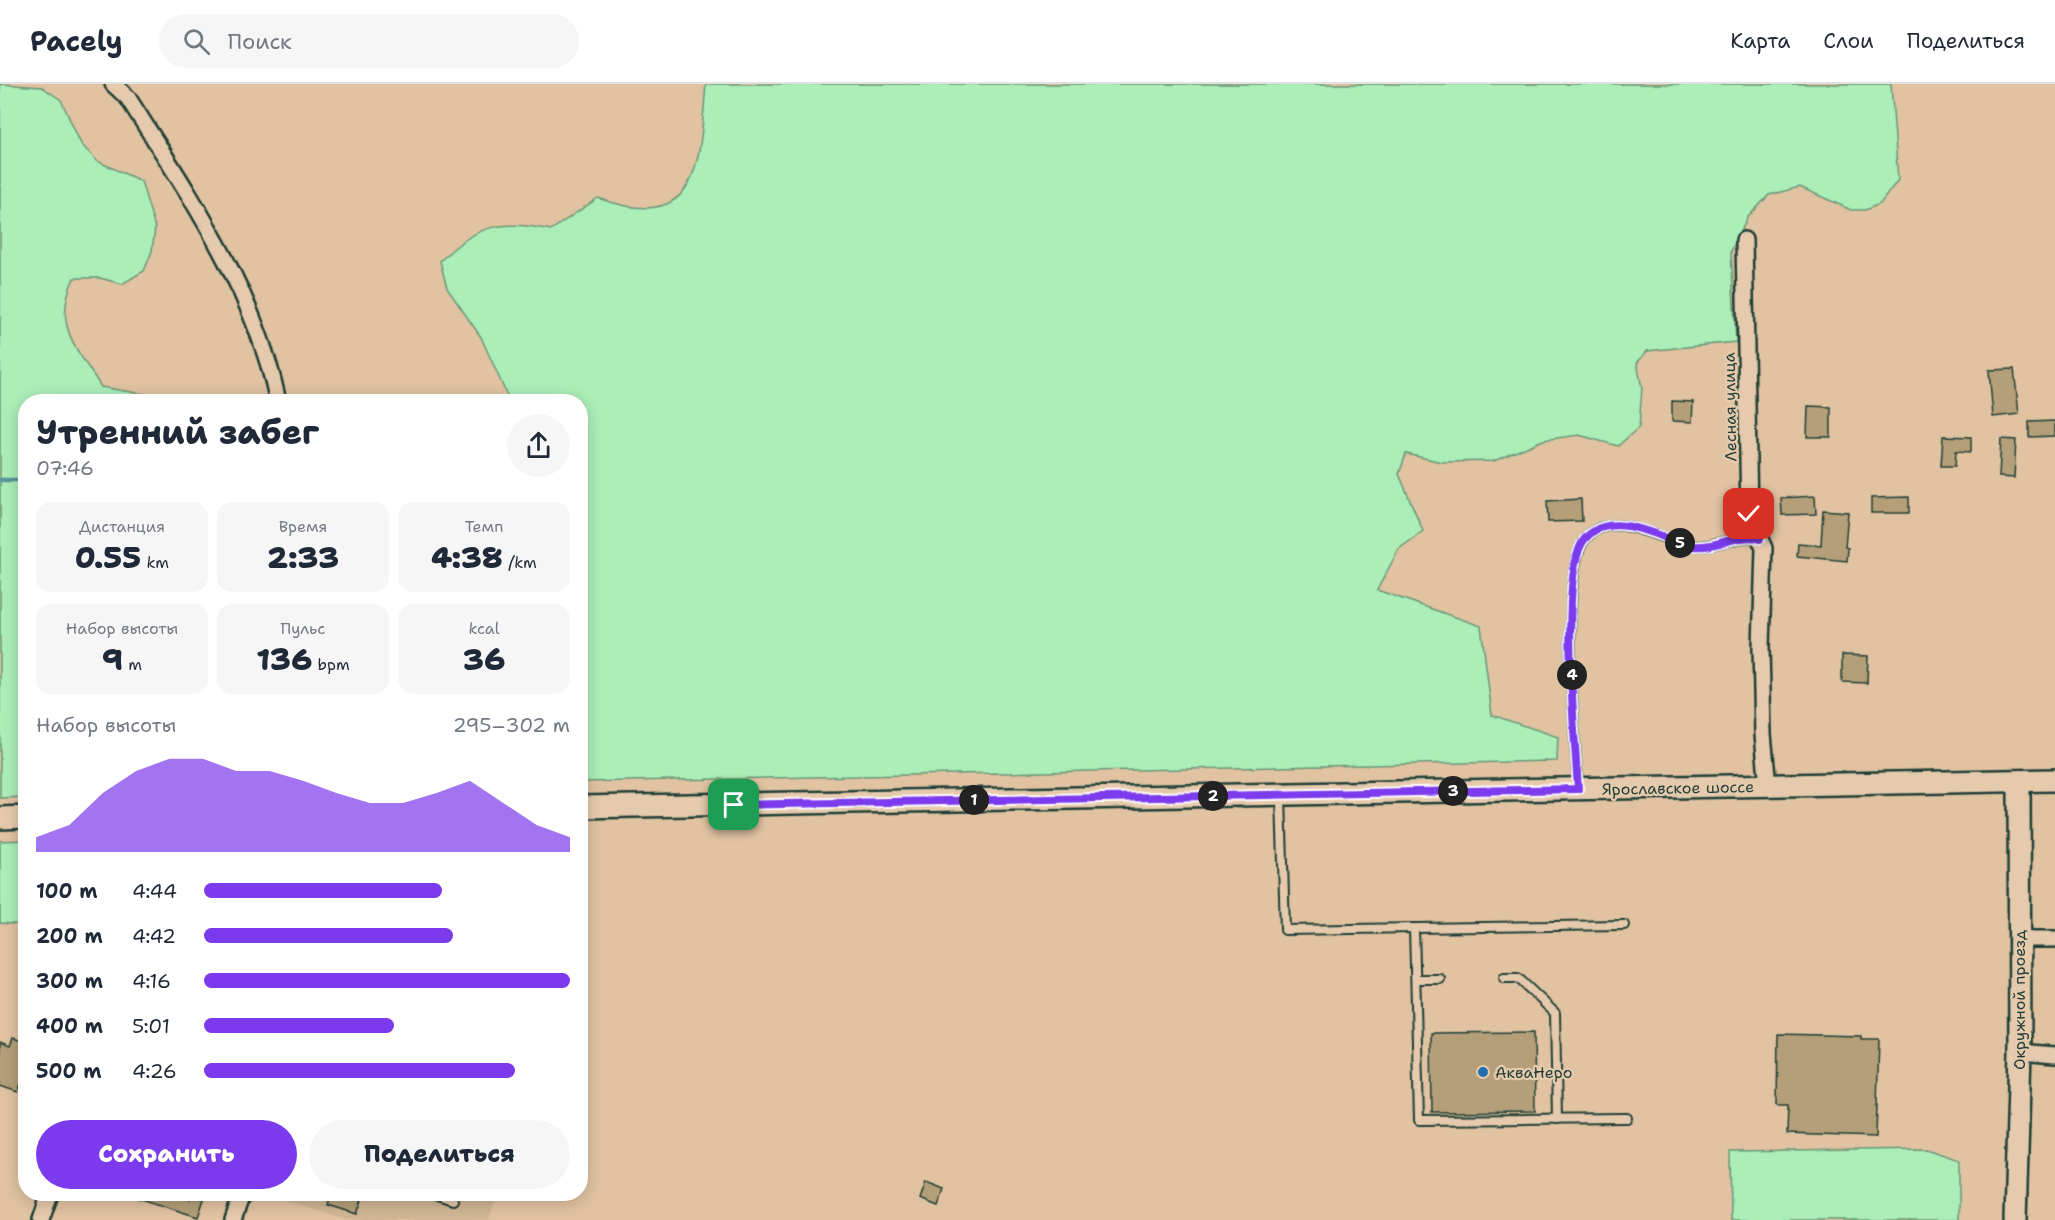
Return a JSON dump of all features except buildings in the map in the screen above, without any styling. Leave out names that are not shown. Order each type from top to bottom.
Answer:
[{"type":"main road","name":"Ярославское шоссе","points":[[588,807],[2055,780]]},
{"type":"main road","name":"Окружной проезд","points":[[2015,1220],[2020,1052],[2019,781]]},
{"type":"main road","points":[[0,818],[18,817]]},
{"type":"street","points":[[113,84],[125,91],[207,224],[263,343],[276,394]]},
{"type":"street","name":"Лесная улица","points":[[1744,240],[1749,514],[1764,548],[1761,648],[1763,734],[1768,787]]},
{"type":"street","points":[[2019,939],[2055,939]]},
{"type":"street","points":[[2020,1052],[2055,1055]]},
{"type":"street","points":[[41,1220],[48,1201]]},
{"type":"street","points":[[233,1220],[240,1201]]},
{"type":"lane","points":[[1578,789],[1572,683],[1573,575],[1582,543],[1599,529],[1621,525],[1701,547],[1752,536],[1760,539]]},
{"type":"lane","points":[[1281,794],[1285,930],[1624,925]]},
{"type":"lane","points":[[1414,928],[1419,1120],[1627,1119]]},
{"type":"lane","points":[[1504,978],[1518,978],[1555,1013],[1557,1119]]},
{"type":"lane","points":[[1416,979],[1440,979]]},
{"type":"shaded area","points":[[287,1201],[495,1201],[489,1220],[346,1220]]},
{"type":"green space","points":[[0,84],[42,87],[61,100],[81,144],[97,161],[141,181],[155,228],[152,251],[144,271],[122,284],[100,278],[74,278],[65,309],[70,335],[101,387],[143,394],[18,394],[18,797],[0,798]]},
{"type":"green space","points":[[706,84],[1891,84],[1898,180],[1880,204],[1865,210],[1851,210],[1800,187],[1769,195],[1748,217],[1731,251],[1736,342],[1647,351],[1637,363],[1642,388],[1639,427],[1618,446],[1579,435],[1543,440],[1494,461],[1442,462],[1406,454],[1399,474],[1423,531],[1399,549],[1377,590],[1481,626],[1492,715],[1558,737],[1557,761],[588,782],[588,394],[506,394],[481,337],[447,288],[440,261],[478,232],[503,225],[551,230],[598,198],[632,207],[658,207],[676,198],[688,184],[696,164],[701,140]]},
{"type":"green space","points":[[18,840],[18,924],[0,923],[0,841]]},
{"type":"green space","points":[[1926,1149],[1959,1160],[1959,1220],[1731,1220],[1730,1152]]},
{"type":"waterway","points":[[0,480],[18,480]]},
{"type":"place","name":"АкваНеро","points":[[1483,1072]]},
{"type":"route","points":[[734,805],[1578,789],[1572,683],[1573,575],[1582,543],[1599,529],[1621,525],[1686,545],[1701,547],[1720,545],[1752,536],[1760,539],[1749,514]]}]
